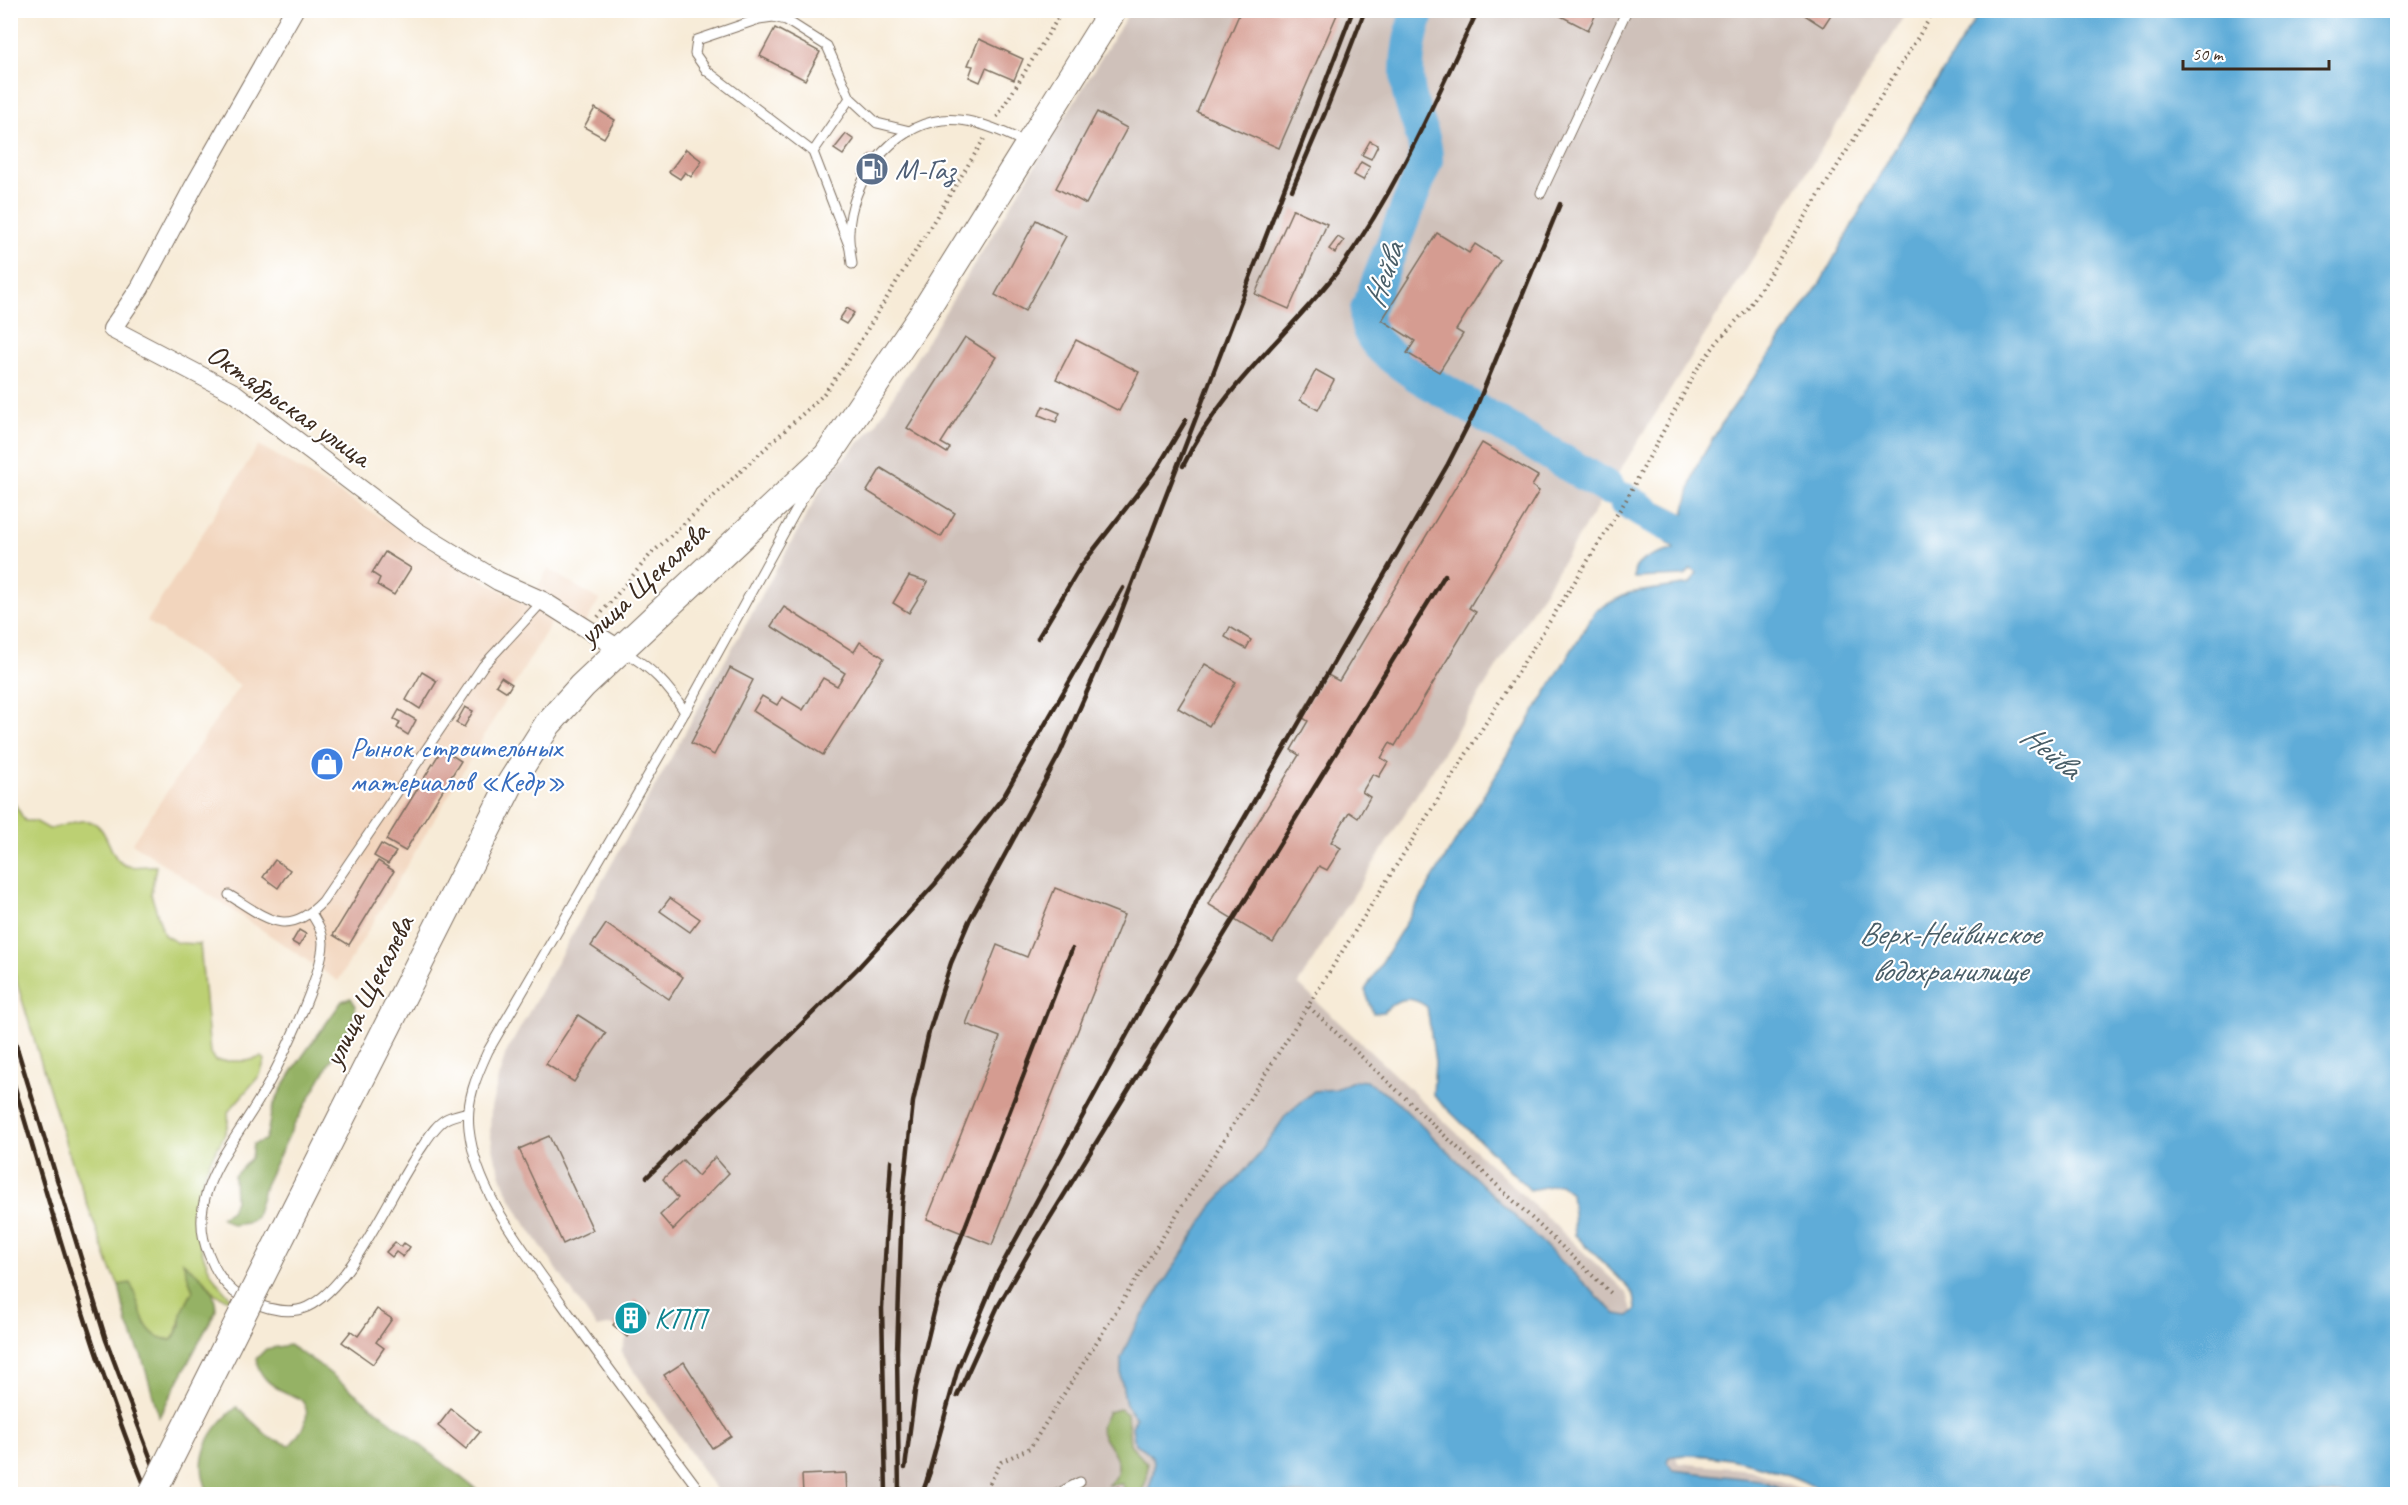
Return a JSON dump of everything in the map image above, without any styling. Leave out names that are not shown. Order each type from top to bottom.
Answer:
[{"type":"main road","name":"улица Щекалева","points":[[152,1494],[510,784],[548,724],[620,649],[827,456],[921,317],[1031,145],[1113,10]]},
{"type":"street","name":"Октябрьская улица","points":[[294,10],[193,188],[140,288],[112,329],[234,393],[416,531],[498,581],[543,601],[620,649]]},
{"type":"lane","points":[[1541,193],[1627,10]]},
{"type":"lane","points":[[850,248],[813,152],[707,71],[695,54],[697,40],[759,19],[773,17],[786,20],[827,46],[850,98],[877,123],[910,131]]},
{"type":"lane","points":[[813,152],[850,98]]},
{"type":"lane","points":[[852,264],[849,232],[852,211],[860,190],[887,146],[910,131],[934,122],[958,120],[1001,131],[1031,145]]},
{"type":"lane","points":[[702,1494],[598,1354],[506,1222],[484,1180],[474,1153],[468,1112],[476,1077],[488,1051],[685,712],[827,456]]},
{"type":"lane","points":[[229,895],[277,923],[300,920],[311,913],[323,901],[483,666],[543,601]]},
{"type":"lane","points":[[620,649],[645,664],[667,684],[685,712]]},
{"type":"lane","points":[[311,913],[319,926],[323,943],[309,991],[268,1086],[210,1180],[203,1208],[206,1248],[225,1284],[239,1296],[268,1308],[283,1311],[297,1311],[321,1298],[361,1250],[396,1186],[436,1128],[445,1119],[468,1112]]},
{"type":"lane","points":[[1057,1494],[1080,1482]]},
{"type":"path","points":[[984,1494],[1001,1462],[1030,1448],[1626,500],[1697,369],[1718,341],[1749,307],[1935,10]]},
{"type":"path","points":[[1309,1007],[1612,1295]]},
{"type":"shaded area","points":[[1130,11],[1908,11],[1298,984],[1627,1293],[1678,1463],[1750,1470],[1814,1494],[719,1494],[621,1352],[627,1336],[613,1325],[597,1328],[521,1217],[505,1187],[490,1133],[491,1107],[505,1055],[830,473],[875,426]]},
{"type":"shaded area","name":"Рынок строительных материалов «Кедр»","points":[[259,445],[527,606],[548,569],[599,600],[578,635],[553,620],[338,981],[132,843],[240,685],[147,621]]},
{"type":"green space","points":[[10,796],[25,821],[35,821],[49,829],[81,821],[91,822],[98,826],[121,863],[131,867],[156,866],[151,894],[164,935],[178,943],[200,944],[210,1053],[215,1061],[247,1061],[262,1057],[265,1060],[260,1075],[228,1112],[223,1139],[209,1163],[198,1201],[199,1240],[205,1258],[224,1291],[239,1304],[215,1294],[207,1283],[184,1263],[193,1291],[172,1340],[153,1334],[143,1320],[130,1284],[119,1285],[111,1270],[67,1148],[11,963]]},
{"type":"green space","points":[[351,998],[356,1006],[350,1027],[293,1127],[265,1185],[256,1217],[247,1223],[232,1225],[221,1217],[231,1211],[235,1200],[234,1176],[251,1158],[253,1144],[265,1140],[274,1104],[297,1064],[342,1001]]},
{"type":"green space","points":[[183,1262],[206,1282],[213,1294],[216,1310],[159,1417],[142,1357],[127,1324],[119,1285],[130,1283],[143,1319],[153,1334],[172,1340],[181,1325],[181,1314],[193,1291]]},
{"type":"green space","points":[[289,1345],[317,1363],[482,1494],[209,1494],[202,1469],[206,1446],[218,1425],[237,1407],[270,1438],[290,1445],[302,1430],[307,1417],[305,1405],[299,1398],[271,1384],[260,1371],[256,1359],[266,1349]]},
{"type":"green space","points":[[1120,1409],[1127,1414],[1130,1444],[1147,1464],[1147,1478],[1141,1494],[1126,1494],[1122,1484],[1108,1485],[1115,1477],[1118,1462],[1100,1428],[1108,1412]]},
{"type":"water","name":"Верх-Нейвинское водохранилище","points":[[1980,11],[2397,11],[2397,1494],[1825,1494],[1811,1485],[1772,1470],[1727,1459],[1686,1455],[1669,1457],[1667,1462],[1673,1470],[1759,1480],[1798,1494],[1147,1494],[1154,1471],[1153,1459],[1144,1449],[1135,1444],[1132,1427],[1136,1418],[1126,1406],[1121,1378],[1121,1358],[1133,1331],[1213,1205],[1257,1157],[1286,1115],[1314,1091],[1336,1089],[1355,1080],[1366,1081],[1394,1099],[1616,1314],[1629,1316],[1636,1309],[1634,1295],[1628,1287],[1575,1235],[1571,1193],[1560,1184],[1530,1190],[1433,1095],[1435,1062],[1427,1007],[1410,999],[1404,999],[1394,1003],[1384,1012],[1373,1013],[1365,990],[1596,610],[1629,593],[1690,584],[1697,573],[1691,569],[1685,576],[1634,578],[1634,571],[1641,562],[1674,549],[1647,525],[1662,503],[1684,514],[1695,469],[1722,423],[1819,285],[1888,160]]},
{"type":"building","points":[[1241,10],[1339,10],[1279,148],[1197,112]]},
{"type":"building","points":[[1549,10],[1598,10],[1588,30]]},
{"type":"building","points":[[1797,10],[1834,10],[1823,27]]},
{"type":"building","points":[[775,28],[820,52],[805,80],[760,56]]},
{"type":"building","points":[[979,39],[1023,59],[1014,80],[986,68],[980,82],[969,77],[973,66],[968,65]]},
{"type":"building","points":[[595,108],[615,120],[604,138],[584,127]]},
{"type":"building","points":[[1097,112],[1127,128],[1086,204],[1056,188]]},
{"type":"building","points":[[846,134],[854,140],[843,155],[834,149]]},
{"type":"building","points":[[1370,141],[1378,145],[1371,159],[1362,155]]},
{"type":"building","points":[[686,149],[702,161],[691,177],[685,172],[680,179],[669,172]]},
{"type":"building","name":"М-Газ","points":[[870,155],[886,164],[875,183],[859,174]]},
{"type":"building","points":[[1361,162],[1370,167],[1363,180],[1354,175]]},
{"type":"building","points":[[1293,209],[1327,224],[1289,309],[1255,294]]},
{"type":"building","points":[[1036,220],[1066,236],[1025,311],[995,295]]},
{"type":"building","points":[[1437,233],[1469,253],[1475,244],[1500,260],[1456,330],[1463,334],[1439,372],[1407,353],[1415,341],[1382,320]]},
{"type":"building","points":[[1338,237],[1344,241],[1335,253],[1329,249]]},
{"type":"building","points":[[847,308],[854,313],[846,324],[839,320]]},
{"type":"building","points":[[965,337],[996,357],[941,443],[950,448],[947,453],[907,428]]},
{"type":"building","points":[[1076,340],[1139,372],[1119,411],[1056,379]]},
{"type":"building","points":[[1316,370],[1334,380],[1318,410],[1300,400]]},
{"type":"building","points":[[1043,406],[1060,413],[1056,422],[1039,415]]},
{"type":"building","points":[[1482,443],[1538,476],[1532,486],[1539,491],[1469,608],[1476,612],[1395,746],[1390,743],[1381,758],[1388,762],[1379,777],[1373,774],[1362,792],[1370,797],[1358,818],[1349,812],[1331,842],[1341,848],[1327,870],[1319,866],[1273,943],[1208,904],[1299,755],[1291,750],[1308,721],[1300,716],[1326,674],[1339,681]]},
{"type":"building","points":[[881,468],[955,513],[941,537],[867,491]]},
{"type":"building","points":[[385,552],[411,568],[394,595],[377,585],[380,578],[372,573]]},
{"type":"building","points":[[909,576],[928,582],[909,613],[893,603]]},
{"type":"building","points":[[784,607],[854,652],[860,642],[884,658],[823,755],[753,711],[762,696],[777,705],[782,697],[803,710],[823,678],[837,686],[845,673],[771,626]]},
{"type":"building","points":[[1230,627],[1251,640],[1246,649],[1225,637]]},
{"type":"building","points":[[1205,664],[1236,682],[1209,726],[1178,708]]},
{"type":"building","points":[[730,668],[753,680],[714,755],[691,743]]},
{"type":"building","points":[[422,672],[437,681],[420,709],[406,700]]},
{"type":"building","points":[[501,677],[512,684],[507,692],[496,685]]},
{"type":"building","points":[[465,707],[473,711],[464,727],[456,723]]},
{"type":"building","points":[[399,710],[416,720],[408,735],[397,728],[400,722],[394,719]]},
{"type":"building","points":[[442,749],[461,761],[405,851],[386,840]]},
{"type":"building","points":[[381,844],[396,852],[388,864],[374,856]]},
{"type":"building","points":[[275,860],[290,870],[278,888],[263,877]]},
{"type":"building","points":[[378,861],[394,871],[349,945],[333,935]]},
{"type":"building","points":[[1055,888],[1124,915],[992,1245],[927,1219],[1000,1037],[966,1024],[997,945],[1027,957]]},
{"type":"building","points":[[670,898],[700,919],[690,932],[660,911]]},
{"type":"building","points":[[606,924],[683,977],[669,999],[591,946]]},
{"type":"building","points":[[299,930],[306,934],[299,946],[292,942]]},
{"type":"building","points":[[578,1015],[606,1033],[574,1082],[546,1064]]},
{"type":"building","points":[[549,1136],[593,1230],[563,1244],[519,1149]]},
{"type":"building","points":[[715,1157],[729,1173],[673,1230],[660,1215],[678,1198],[663,1179],[683,1160],[698,1176]]},
{"type":"building","points":[[395,1242],[401,1247],[404,1243],[410,1247],[403,1257],[396,1252],[392,1257],[386,1252]]},
{"type":"building","name":"КПП","points":[[635,1299],[649,1311],[627,1337],[613,1325]]},
{"type":"building","points":[[377,1309],[392,1319],[376,1342],[384,1348],[373,1364],[342,1342],[351,1331],[358,1336]]},
{"type":"building","points":[[684,1362],[731,1436],[712,1448],[664,1375]]},
{"type":"building","points":[[451,1409],[480,1432],[466,1449],[438,1426]]},
{"type":"building","points":[[846,1473],[847,1494],[803,1494],[802,1475]]},
{"type":"building","points":[[1118,1487],[1120,1494],[1084,1494],[1101,1488],[1103,1492]]},
{"type":"waterway","name":"Нейва","points":[[1418,10],[1409,51],[1407,73],[1409,93],[1424,143],[1426,160],[1367,310],[1370,331],[1390,356],[1417,375],[1608,488]]},
{"type":"waterway","name":"Нейва","points":[[1626,500],[1653,517],[1694,537]]},
{"type":"railway","points":[[899,1494],[897,1352],[902,1205],[913,1102],[929,1032],[951,963],[969,921],[1060,753],[1115,628],[1353,10]]},
{"type":"railway","points":[[1292,190],[1365,10]]},
{"type":"railway","points":[[1183,466],[1216,411],[1321,292],[1362,237],[1415,142],[1478,10]]},
{"type":"railway","points":[[927,1480],[958,1368],[998,1272],[1187,924],[1197,900],[1448,464],[1473,415],[1560,204]]},
{"type":"railway","points":[[1038,638],[1081,566],[1158,467],[1186,420]]},
{"type":"railway","points":[[957,1396],[998,1306],[1032,1247],[1445,575]]},
{"type":"railway","points":[[647,1177],[858,968],[935,884],[1004,796],[1123,588]]},
{"type":"railway","points":[[905,1468],[915,1391],[937,1300],[1072,949]]},
{"type":"railway","points":[[10,1025],[106,1340],[164,1494]]},
{"type":"railway","points":[[10,1071],[91,1338],[148,1494]]},
{"type":"railway","points":[[886,1494],[882,1308],[891,1161]]},
{"type":"railway","points":[[922,1494],[930,1472]]},
{"type":"place","name":"М-Газ","points":[[872,169]]},
{"type":"place","name":"Рынок строительных материалов «Кедр»","points":[[327,764]]},
{"type":"place","name":"КПП","points":[[631,1318]]}]
